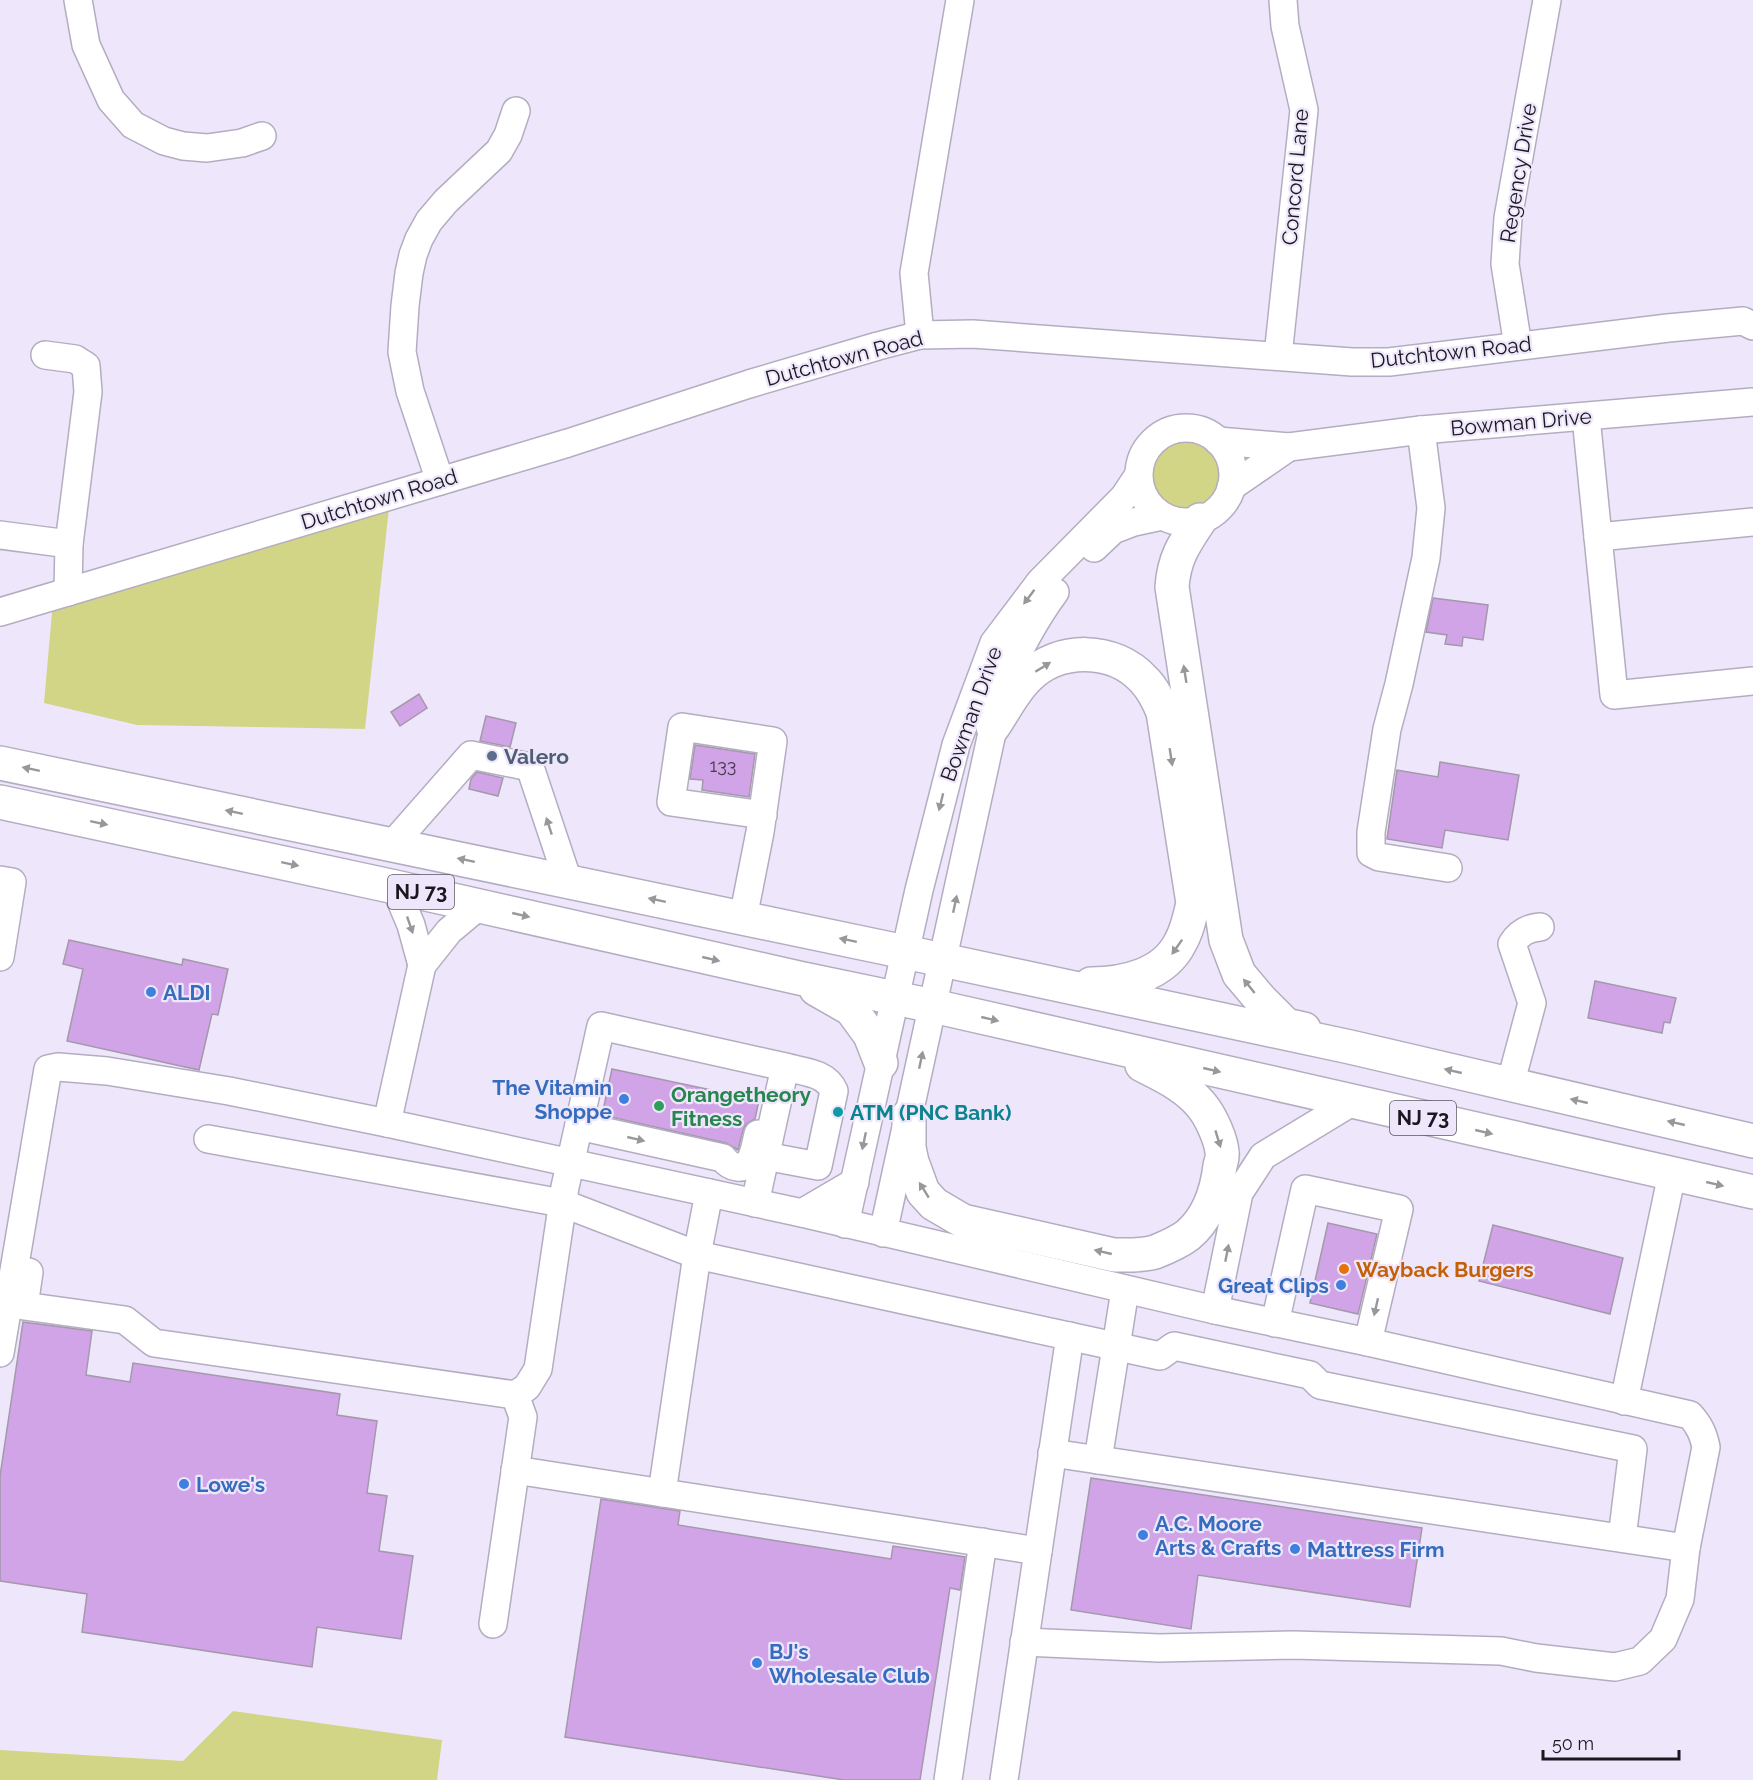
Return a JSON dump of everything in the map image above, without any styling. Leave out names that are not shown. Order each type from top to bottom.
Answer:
[{"type":"highway","points":[[1200,520],[1179,554],[1173,570],[1172,587],[1226,940],[1239,974],[1286,1025],[1338,1039],[1350,1047]]},
{"type":"highway","points":[[993,727],[1028,677],[1042,666],[1059,658],[1077,654],[1114,659],[1130,668],[1144,680],[1156,695],[1163,712],[1193,903],[1188,926],[1179,946],[1161,965],[1141,976],[1123,981],[1093,984],[1018,977]]},
{"type":"highway","name":"NJ 73","points":[[0,763],[1350,1047],[1753,1141]]},
{"type":"highway","name":"NJ 73","points":[[0,802],[395,886],[1753,1192]]},
{"type":"highway","points":[[799,978],[850,1009],[870,1035],[881,1063]]},
{"type":"highway","points":[[909,1115],[910,1155],[923,1192],[934,1204],[963,1221],[1114,1255],[1153,1253],[1186,1236],[1198,1224],[1212,1202],[1222,1152],[1215,1128],[1204,1109],[1185,1090],[1162,1075],[1094,1043]]},
{"type":"street","points":[[78,0],[86,45],[111,100],[134,125],[164,141],[191,147],[207,148],[242,143],[262,136]]},
{"type":"street","points":[[920,335],[914,273],[960,0]]},
{"type":"street","name":"Concord Lane","points":[[1278,356],[1304,110],[1285,26],[1283,0]]},
{"type":"street","name":"Regency Drive","points":[[1518,346],[1505,264],[1508,218],[1547,0]]},
{"type":"street","points":[[440,481],[410,390],[402,352],[411,264],[419,239],[429,221],[446,201],[499,152],[508,135],[516,111]]},
{"type":"street","name":"Dutchtown Road","points":[[0,612],[568,443],[749,384],[920,335],[973,334],[1353,362],[1389,362],[1732,322],[1743,321],[1753,326]]},
{"type":"street","points":[[45,355],[75,359],[86,366],[88,378],[69,544],[68,592]]},
{"type":"street","name":"Bowman Drive","points":[[1218,441],[1289,447],[1421,430],[1753,402]]},
{"type":"street","points":[[1586,417],[1614,695],[1753,681]]},
{"type":"street","points":[[1182,428],[1197,429],[1218,441],[1224,447],[1231,462],[1233,479],[1229,495],[1220,508],[1207,518],[1184,523],[1176,522],[1154,511],[1142,495],[1138,476],[1144,453],[1153,441],[1166,432],[1182,428]]},
{"type":"street","points":[[1421,430],[1431,508],[1426,558],[1388,729],[1371,832],[1371,853],[1379,857],[1448,868]]},
{"type":"street","name":"Bowman Drive","points":[[1231,487],[1289,447]]},
{"type":"street","name":"Bowman Drive","points":[[845,1224],[919,890],[956,745],[994,643],[1040,582],[1124,497],[1138,476]]},
{"type":"street","name":"Bowman Drive","points":[[883,1233],[1002,687],[1017,652],[1036,618],[1076,564],[1113,530],[1134,522],[1162,516]]},
{"type":"street","points":[[1598,537],[1753,522]]},
{"type":"street","points":[[0,535],[69,544]]},
{"type":"street","points":[[392,844],[471,755],[530,767],[567,881]]},
{"type":"street","points":[[743,918],[763,815]]},
{"type":"street","points":[[0,880],[12,882],[0,957]]},
{"type":"street","points":[[395,886],[411,925],[422,965]]},
{"type":"street","points":[[387,1123],[422,965],[449,931],[479,906]]},
{"type":"street","points":[[1510,1085],[1532,1003],[1512,944],[1524,931],[1540,927]]},
{"type":"street","points":[[58,1068],[24,1306],[125,1320],[154,1343],[515,1395],[527,1387],[538,1369],[562,1203],[602,1026],[779,1066],[823,1077],[828,1081],[834,1091],[818,1166],[735,1167]]},
{"type":"street","points":[[579,1126],[723,1158],[728,1164],[740,1167],[747,1164],[753,1157],[779,1066]]},
{"type":"street","points":[[755,1203],[779,1066]]},
{"type":"street","points":[[0,1353],[48,1069],[58,1068],[107,1071],[229,1091],[802,1213],[1125,1290],[1690,1415],[1704,1435],[1706,1447],[1686,1548],[1680,1599],[1663,1639],[1640,1661],[1615,1667],[1536,1658],[1501,1651],[1293,1645],[1159,1648],[1024,1642]]},
{"type":"street","points":[[1215,1310],[1239,1193],[1263,1156],[1352,1102]]},
{"type":"street","points":[[208,1139],[562,1203],[697,1255],[1160,1356],[1174,1346],[1310,1375],[1320,1384],[1633,1449],[1622,1539]]},
{"type":"street","points":[[1624,1401],[1672,1174]]},
{"type":"street","points":[[802,1213],[855,1182]]},
{"type":"street","points":[[1275,1323],[1305,1189],[1399,1209],[1368,1342]]},
{"type":"street","points":[[663,1493],[697,1255],[709,1193]]},
{"type":"street","points":[[1098,1460],[1125,1290]]},
{"type":"street","points":[[1004,1780],[1070,1336]]},
{"type":"street","points":[[493,1624],[523,1417],[515,1395]]},
{"type":"street","points":[[1052,1454],[1686,1548]]},
{"type":"street","points":[[515,1470],[1038,1551]]},
{"type":"street","points":[[948,1780],[983,1542]]},
{"type":"green space","points":[[1185,428],[1203,432],[1218,442],[1228,457],[1232,475],[1228,493],[1218,508],[1203,518],[1185,522],[1167,518],[1152,508],[1142,493],[1138,475],[1142,457],[1152,442],[1167,432]]},
{"type":"green space","points":[[390,499],[365,729],[137,725],[44,703],[53,601]]},
{"type":"green space","points":[[233,1711],[442,1740],[437,1780],[0,1780],[0,1750],[183,1761]]},
{"type":"building","points":[[1433,598],[1488,605],[1483,640],[1463,637],[1462,646],[1445,644],[1447,635],[1426,632]]},
{"type":"building","points":[[419,694],[427,708],[400,726],[391,712]]},
{"type":"building","points":[[486,716],[516,723],[510,747],[480,741]]},
{"type":"building","points":[[695,745],[755,754],[749,797],[702,790],[703,780],[690,779]]},
{"type":"building","points":[[1440,762],[1519,775],[1508,840],[1445,830],[1442,848],[1387,839],[1397,770],[1438,777]]},
{"type":"building","points":[[477,772],[503,778],[498,796],[469,789],[471,779]]},
{"type":"building","name":"ALDI","points":[[69,940],[182,965],[183,959],[228,969],[218,1015],[212,1014],[199,1070],[67,1041],[83,969],[63,964]]},
{"type":"building","points":[[1595,981],[1676,998],[1670,1023],[1664,1022],[1662,1033],[1588,1018]]},
{"type":"building","points":[[612,1069],[759,1100],[755,1119],[746,1124],[738,1150],[726,1143],[602,1115]]},
{"type":"building","points":[[1328,1223],[1377,1234],[1358,1314],[1310,1303]]},
{"type":"building","points":[[1493,1225],[1623,1258],[1610,1314],[1479,1281]]},
{"type":"building","name":"Lowe's","points":[[23,1322],[92,1331],[86,1375],[130,1382],[133,1363],[340,1394],[337,1415],[377,1421],[367,1493],[387,1496],[379,1551],[413,1556],[401,1639],[317,1627],[312,1667],[82,1632],[87,1594],[0,1581],[0,1476]]},
{"type":"building","points":[[1091,1478],[1422,1528],[1410,1607],[1198,1575],[1191,1629],[1071,1610]]},
{"type":"building","name":"BJ's Wholesale Club","points":[[601,1499],[680,1511],[678,1525],[891,1559],[893,1546],[965,1557],[960,1590],[950,1588],[920,1780],[844,1780],[565,1737]]},
{"type":"place","name":"Valero","points":[[492,756]]},
{"type":"place","name":"ALDI","points":[[151,992]]},
{"type":"place","name":"The Vitamin Shoppe","points":[[624,1099]]},
{"type":"place","name":"Orangetheory Fitness","points":[[659,1106]]},
{"type":"place","name":"ATM (PNC Bank)","points":[[838,1112]]},
{"type":"place","name":"Wayback Burgers","points":[[1344,1269]]},
{"type":"place","name":"Great Clips","points":[[1341,1285]]},
{"type":"place","name":"Lowe's","points":[[184,1484]]},
{"type":"place","name":"A.C. Moore Arts & Crafts","points":[[1143,1535]]},
{"type":"place","name":"Mattress Firm","points":[[1295,1549]]},
{"type":"place","name":"BJ's Wholesale Club","points":[[757,1663]]}]
